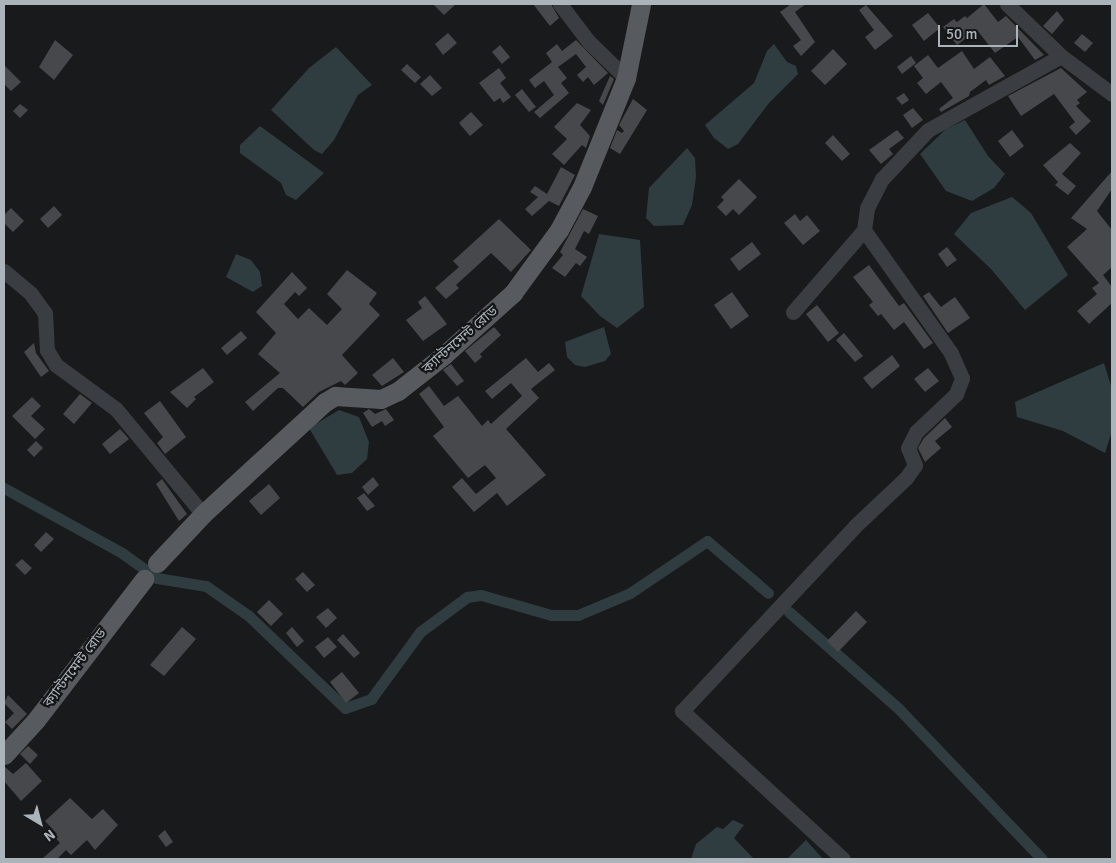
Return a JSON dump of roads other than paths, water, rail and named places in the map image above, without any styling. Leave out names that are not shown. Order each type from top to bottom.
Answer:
[{"type":"main road","name":"ক্যান্টনমেন্ট রোড","points":[[157,563],[203,514],[325,402],[335,396],[381,400],[398,392],[444,355],[513,293],[560,230],[573,204],[626,78],[641,4]]},
{"type":"main road","name":"ক্যান্টনমেন্ট রোড","points":[[4,755],[36,720],[144,579]]},
{"type":"street","points":[[560,4],[589,42],[626,78]]},
{"type":"street","points":[[1007,4],[1061,56],[1112,94]]},
{"type":"street","points":[[793,312],[864,230],[867,208],[882,179],[928,130],[1061,56]]},
{"type":"street","points":[[843,859],[682,711],[855,526],[906,478],[915,465],[908,448],[916,432],[956,394],[962,378],[951,353],[864,230]]},
{"type":"street","points":[[4,271],[30,294],[44,313],[47,350],[56,365],[116,409],[203,514]]},
{"type":"waterway","points":[[4,488],[122,553],[157,578],[206,586],[249,616],[345,708],[371,699],[420,632],[467,597],[481,595],[551,615],[578,615],[630,593],[707,541],[768,593]]},
{"type":"waterway","points":[[789,612],[899,709],[1042,859]]}]
